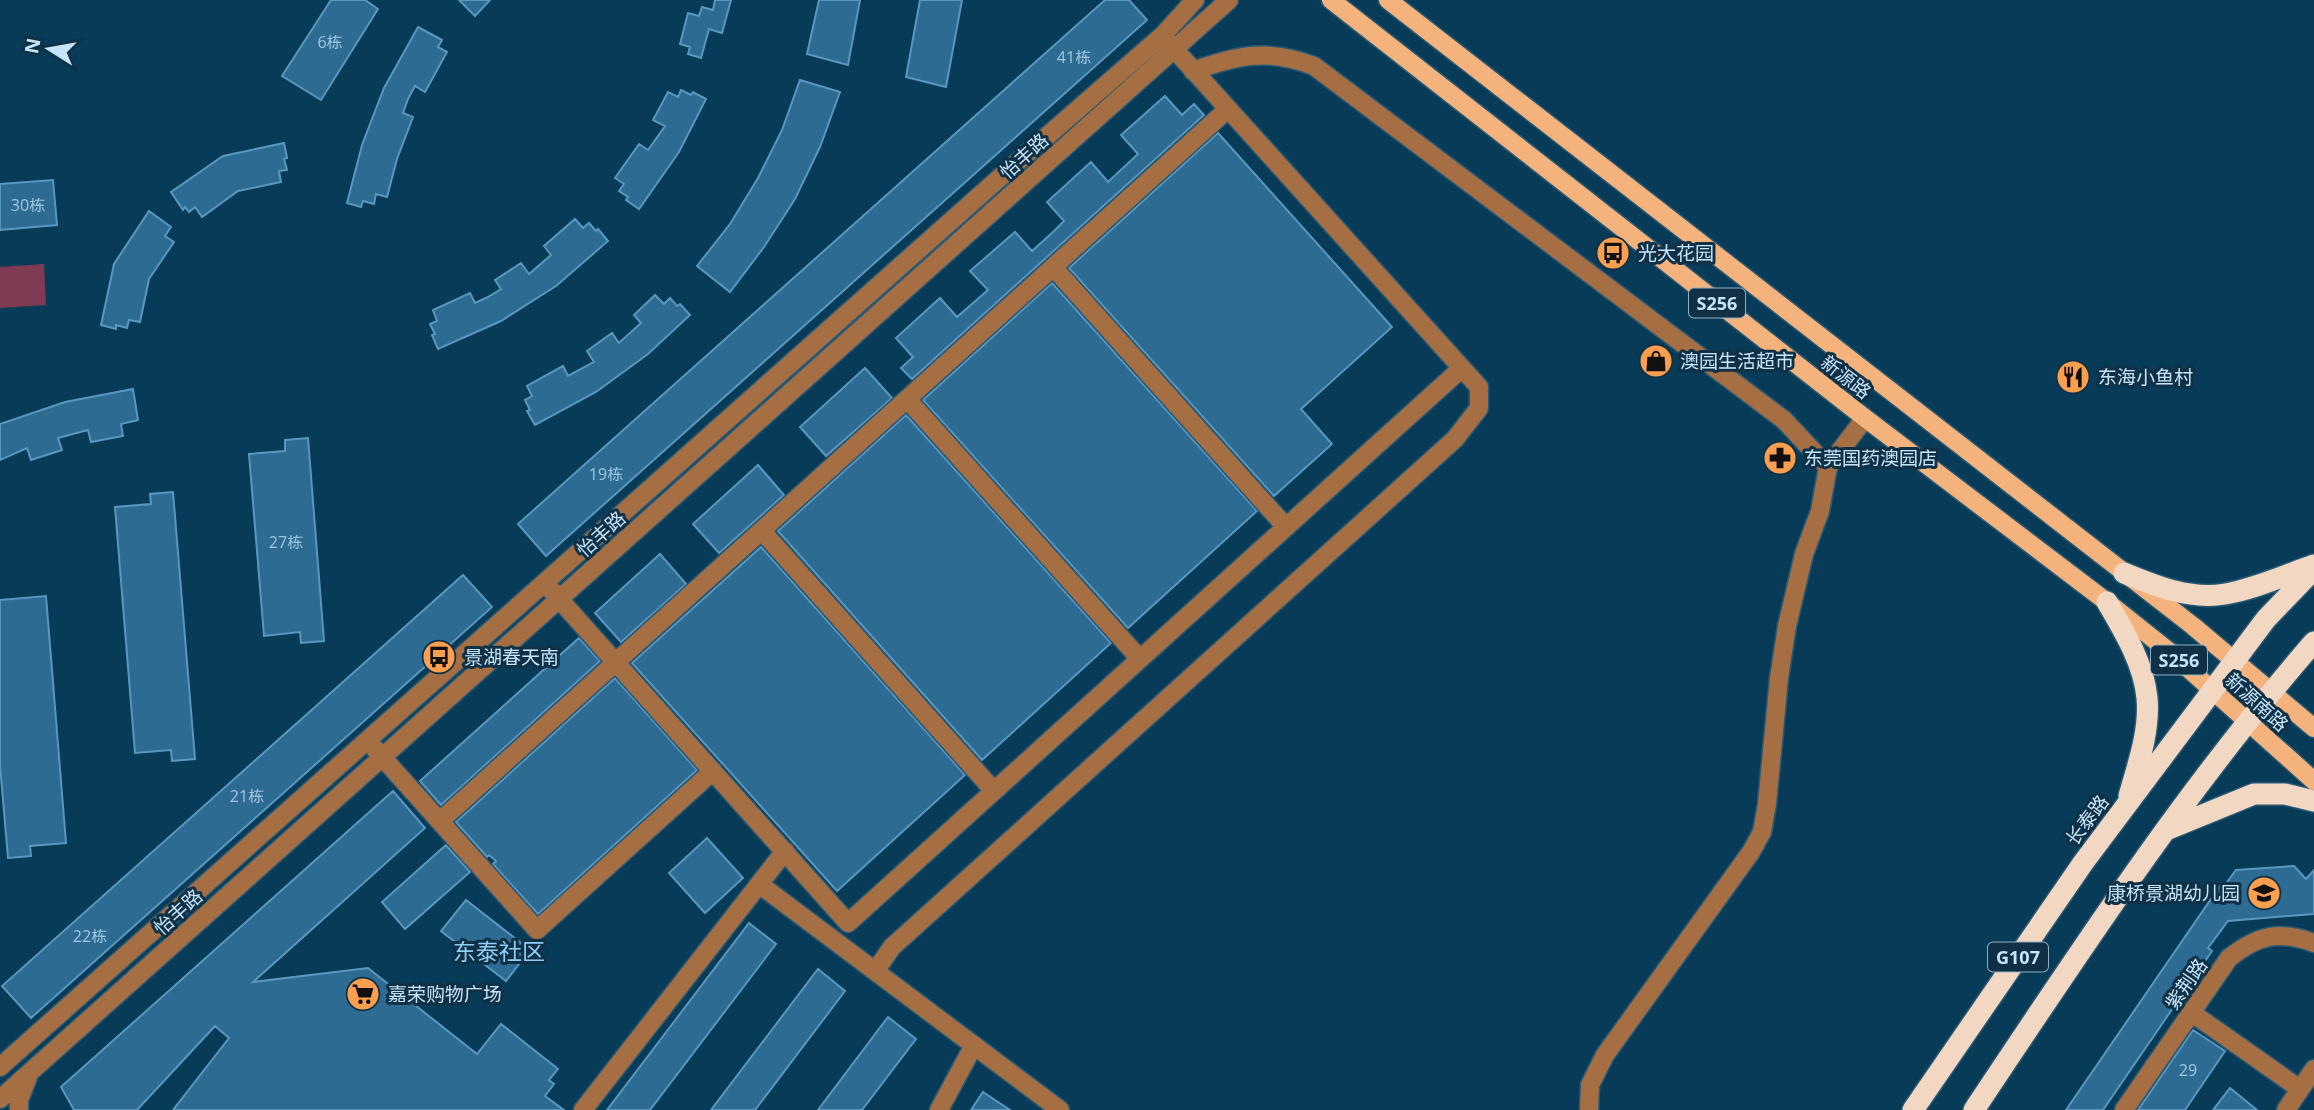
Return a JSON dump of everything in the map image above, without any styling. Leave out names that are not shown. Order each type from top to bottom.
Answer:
[{"type":"highway","points":[[2124,573],[2161,588],[2199,595],[2224,594],[2314,567]]},
{"type":"highway","name":"长泰路","points":[[1913,1110],[2083,863],[2266,619],[2314,567]]},
{"type":"highway","points":[[2107,602],[2129,641],[2147,698],[2144,739],[2126,806]]},
{"type":"highway","name":"G107","points":[[1974,1110],[2124,885],[2220,754],[2314,642]]},
{"type":"highway","points":[[2164,831],[2226,803],[2254,794],[2285,794],[2314,802]]},
{"type":"main road","name":"新源路","points":[[1331,0],[1864,418],[2107,602]]},
{"type":"main road","name":"新源路","points":[[1388,0],[2124,573]]},
{"type":"main road","name":"新源南路","points":[[2124,573],[2314,728]]},
{"type":"main road","name":"新源南路","points":[[2107,602],[2171,653],[2314,781]]},
{"type":"street","name":"怡丰路","points":[[0,1067],[9,1053],[368,741],[1003,174],[1163,35],[1195,0]]},
{"type":"street","name":"怡丰路","points":[[0,1098],[1229,0]]},
{"type":"street","points":[[876,970],[892,947],[1455,439],[1479,408],[1479,387],[1163,35]]},
{"type":"street","points":[[1193,71],[1222,61],[1254,55],[1289,56],[1314,66],[1784,421],[1828,467]]},
{"type":"street","points":[[440,821],[1228,109]]},
{"type":"street","points":[[1053,267],[1286,527]]},
{"type":"street","points":[[545,583],[848,923],[1462,368]]},
{"type":"street","points":[[907,399],[1140,659]]},
{"type":"street","points":[[1589,1110],[1590,1085],[1605,1055],[1751,852],[1762,832],[1787,625],[1804,554],[1820,511],[1828,467],[1864,418]]},
{"type":"street","points":[[762,531],[994,791]]},
{"type":"street","points":[[368,741],[537,930],[713,771]]},
{"type":"street","points":[[583,1110],[785,852]]},
{"type":"street","points":[[759,884],[1060,1110]]},
{"type":"street","name":"紫荆路","points":[[2124,1110],[2229,958],[2247,944],[2269,936],[2292,936],[2314,943]]},
{"type":"street","points":[[2192,1013],[2300,1088]]},
{"type":"street","points":[[939,1110],[974,1045]]},
{"type":"street","points":[[2286,1110],[2314,1069]]},
{"type":"street","points":[[19,1110],[19,1100],[30,1072]]},
{"type":"shaded area","points":[[44,264],[46,305],[0,308],[0,267]]},
{"type":"building","points":[[331,0],[365,0],[378,9],[321,100],[282,76]]},
{"type":"building","points":[[459,0],[490,0],[475,16]]},
{"type":"building","points":[[715,0],[731,0],[722,33],[709,29],[701,58],[688,54],[690,47],[680,44],[688,13],[699,16],[702,7],[713,10]]},
{"type":"building","points":[[819,0],[860,0],[848,65],[807,54]]},
{"type":"building","points":[[920,0],[962,0],[946,87],[906,77]]},
{"type":"building","points":[[1105,0],[1129,0],[1147,20],[546,556],[518,524]]},
{"type":"building","points":[[418,27],[442,40],[438,47],[447,52],[425,92],[415,86],[408,99],[403,113],[413,117],[397,159],[387,197],[376,194],[374,204],[363,201],[361,207],[347,203],[362,145],[384,88]]},
{"type":"building","points":[[800,80],[840,92],[820,147],[795,199],[730,292],[697,266],[730,224],[758,178],[782,130]]},
{"type":"building","points":[[681,90],[691,95],[693,92],[706,99],[679,152],[639,209],[619,191],[624,184],[615,178],[639,144],[648,150],[665,126],[653,120],[668,92],[678,97]]},
{"type":"building","points":[[1165,96],[1182,115],[1194,104],[1204,115],[912,379],[901,368],[913,357],[896,338],[940,298],[957,317],[988,290],[970,271],[1015,232],[1032,251],[1064,221],[1047,202],[1091,162],[1108,182],[1138,154],[1121,135]]},
{"type":"building","points":[[1218,133],[1392,327],[1301,409],[1332,444],[1274,496],[1069,268]]},
{"type":"building","points":[[284,143],[287,170],[279,171],[281,182],[238,191],[202,217],[195,207],[189,212],[185,207],[183,210],[171,192],[223,156]]},
{"type":"building","points":[[53,180],[57,225],[0,230],[0,184]]},
{"type":"building","points":[[149,211],[171,227],[165,236],[174,242],[149,279],[140,322],[129,320],[127,328],[116,325],[116,329],[101,325],[114,264]]},
{"type":"building","points":[[575,219],[583,228],[589,223],[596,231],[598,229],[608,241],[556,286],[501,321],[438,349],[430,324],[437,321],[433,310],[470,293],[475,303],[488,297],[501,289],[495,280],[521,263],[529,274],[551,255],[544,246]]},
{"type":"building","points":[[1052,283],[1257,511],[1128,628],[923,400]]},
{"type":"building","points":[[655,295],[664,304],[670,298],[690,315],[648,354],[596,392],[535,425],[527,411],[530,410],[525,400],[532,396],[527,386],[563,366],[568,376],[594,362],[587,351],[612,333],[619,343],[641,323],[634,315]]},
{"type":"building","points":[[865,368],[892,398],[826,456],[800,427]]},
{"type":"building","points":[[133,389],[138,420],[121,424],[123,436],[91,442],[88,430],[58,438],[62,450],[31,460],[27,448],[0,460],[0,424],[65,402]]},
{"type":"building","points":[[906,415],[1111,643],[982,760],[778,531]]},
{"type":"building","points":[[308,438],[324,641],[301,643],[300,632],[264,636],[249,454],[285,451],[285,440]]},
{"type":"building","points":[[758,465],[784,495],[719,553],[693,524]]},
{"type":"building","points":[[173,492],[195,759],[172,761],[171,750],[135,753],[115,507],[151,504],[150,494]]},
{"type":"building","points":[[761,547],[965,775],[837,891],[632,663]]},
{"type":"building","points":[[660,554],[686,584],[621,642],[595,613]]},
{"type":"building","points":[[463,575],[492,607],[31,1018],[2,986]]},
{"type":"building","points":[[46,596],[66,843],[30,846],[31,856],[8,858],[0,765],[0,600]]},
{"type":"building","points":[[579,638],[600,661],[441,805],[420,781]]},
{"type":"building","points":[[615,678],[697,770],[538,914],[493,864],[496,861],[489,855],[487,857],[456,822]]},
{"type":"building","name":"嘉荣购物广场","points":[[393,791],[425,828],[253,982],[368,968],[477,1054],[501,1024],[558,1069],[549,1080],[554,1084],[545,1096],[564,1110],[173,1110],[229,1038],[215,1026],[137,1110],[74,1110],[61,1087]]},
{"type":"building","points":[[707,838],[743,878],[705,913],[669,873]]},
{"type":"building","points":[[446,845],[470,872],[405,929],[382,902]]},
{"type":"building","points":[[2294,866],[2306,879],[2314,870],[2314,914],[2228,921],[2208,948],[2212,951],[2103,1110],[2066,1110],[2222,883],[2225,885],[2236,870]]},
{"type":"building","points":[[466,900],[530,950],[506,981],[441,931]]},
{"type":"building","points":[[749,923],[776,944],[650,1110],[607,1110]]},
{"type":"building","points":[[818,969],[845,991],[755,1110],[711,1110]]},
{"type":"building","points":[[888,1017],[916,1039],[862,1110],[818,1110]]},
{"type":"building","points":[[2193,1030],[2225,1051],[2185,1110],[2138,1110]]},
{"type":"building","points":[[2230,1088],[2257,1110],[2213,1110]]},
{"type":"building","points":[[983,1092],[1010,1110],[971,1110]]},
{"type":"place","name":"光大花园","points":[[1613,253]]},
{"type":"place","name":"澳园生活超市","points":[[1656,361]]},
{"type":"place","name":"东海小鱼村","points":[[2073,377]]},
{"type":"place","name":"东莞国药澳园店","points":[[1780,458]]},
{"type":"place","name":"景湖春天南","points":[[439,657]]},
{"type":"place","name":"康桥景湖幼儿园","points":[[2264,893]]},
{"type":"place","name":"嘉荣购物广场","points":[[363,994]]},
{"type":"district","name":"东泰社区","points":[[499,951]]}]
